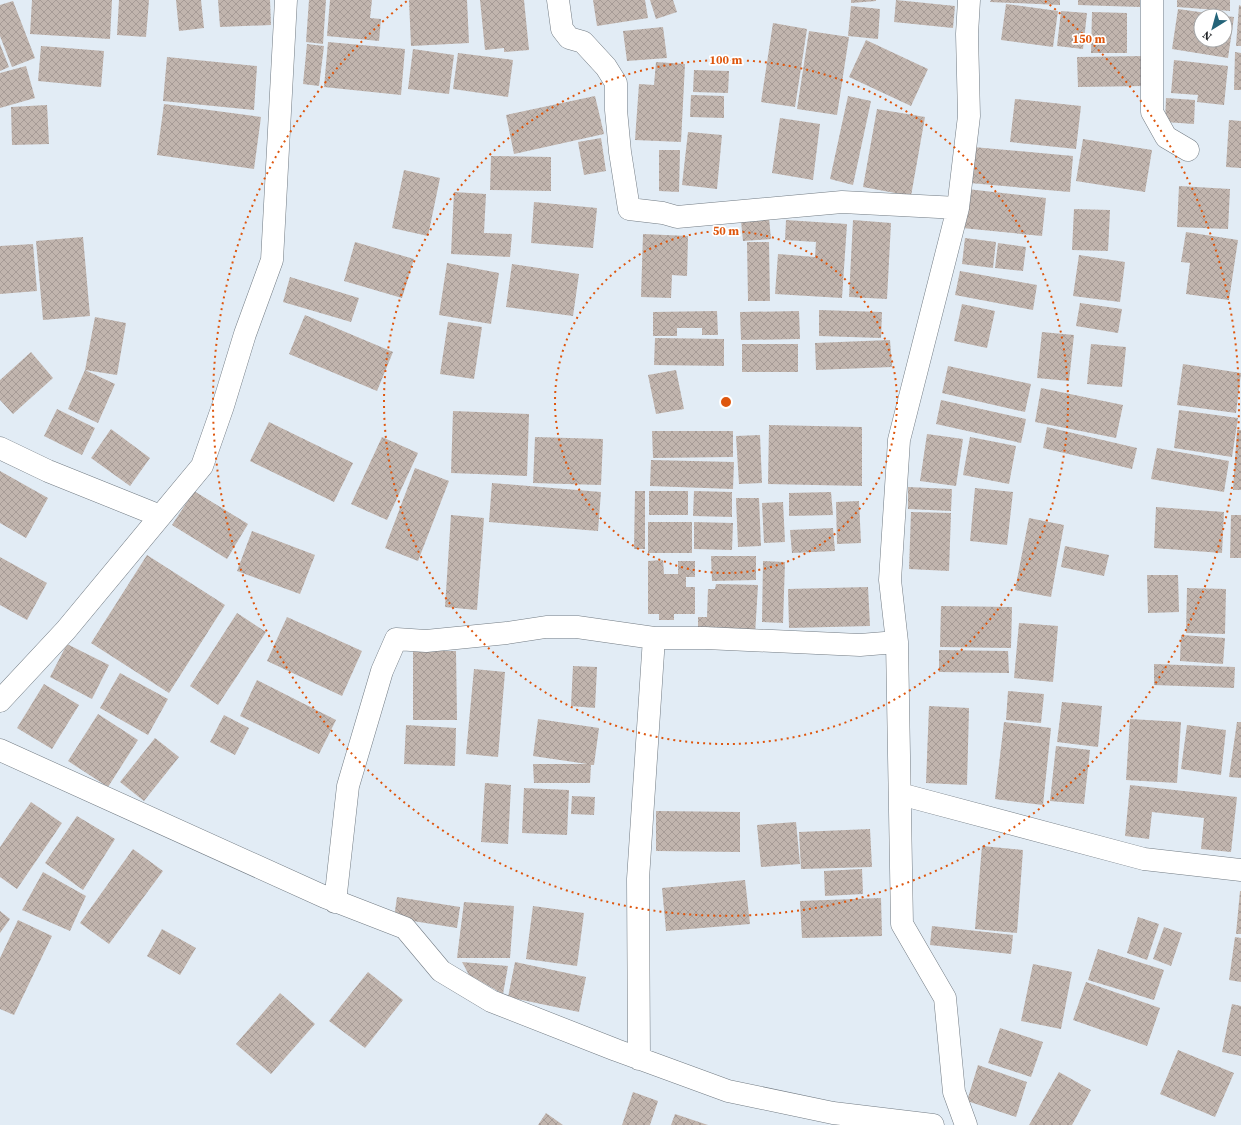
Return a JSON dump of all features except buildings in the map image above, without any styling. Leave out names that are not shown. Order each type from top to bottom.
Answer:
[{"type":"street","points":[[0,701],[66,630],[202,466],[223,406],[245,334],[272,260],[286,0]]},
{"type":"street","points":[[558,0],[562,29],[565,34],[569,38],[583,42],[606,67],[616,83],[616,110],[620,152],[629,209],[663,213],[677,217],[842,202],[958,208]]},
{"type":"street","points":[[966,1125],[954,1092],[945,998],[902,924],[897,642],[890,580],[899,440],[958,208],[969,116],[967,34],[969,0]]},
{"type":"street","points":[[1152,0],[1152,112],[1166,137],[1188,150]]},
{"type":"street","points":[[0,448],[48,471],[160,516]]},
{"type":"street","points":[[336,902],[348,786],[382,671],[396,639],[426,641],[546,628],[577,627],[654,638],[705,638],[860,645],[897,642]]},
{"type":"street","points":[[639,1059],[638,879],[654,638]]},
{"type":"street","points":[[2,757],[336,902],[405,928],[441,971],[491,1001],[639,1059],[728,1091],[833,1113],[933,1125]]},
{"type":"street","points":[[900,794],[1144,859],[1241,870]]}]
